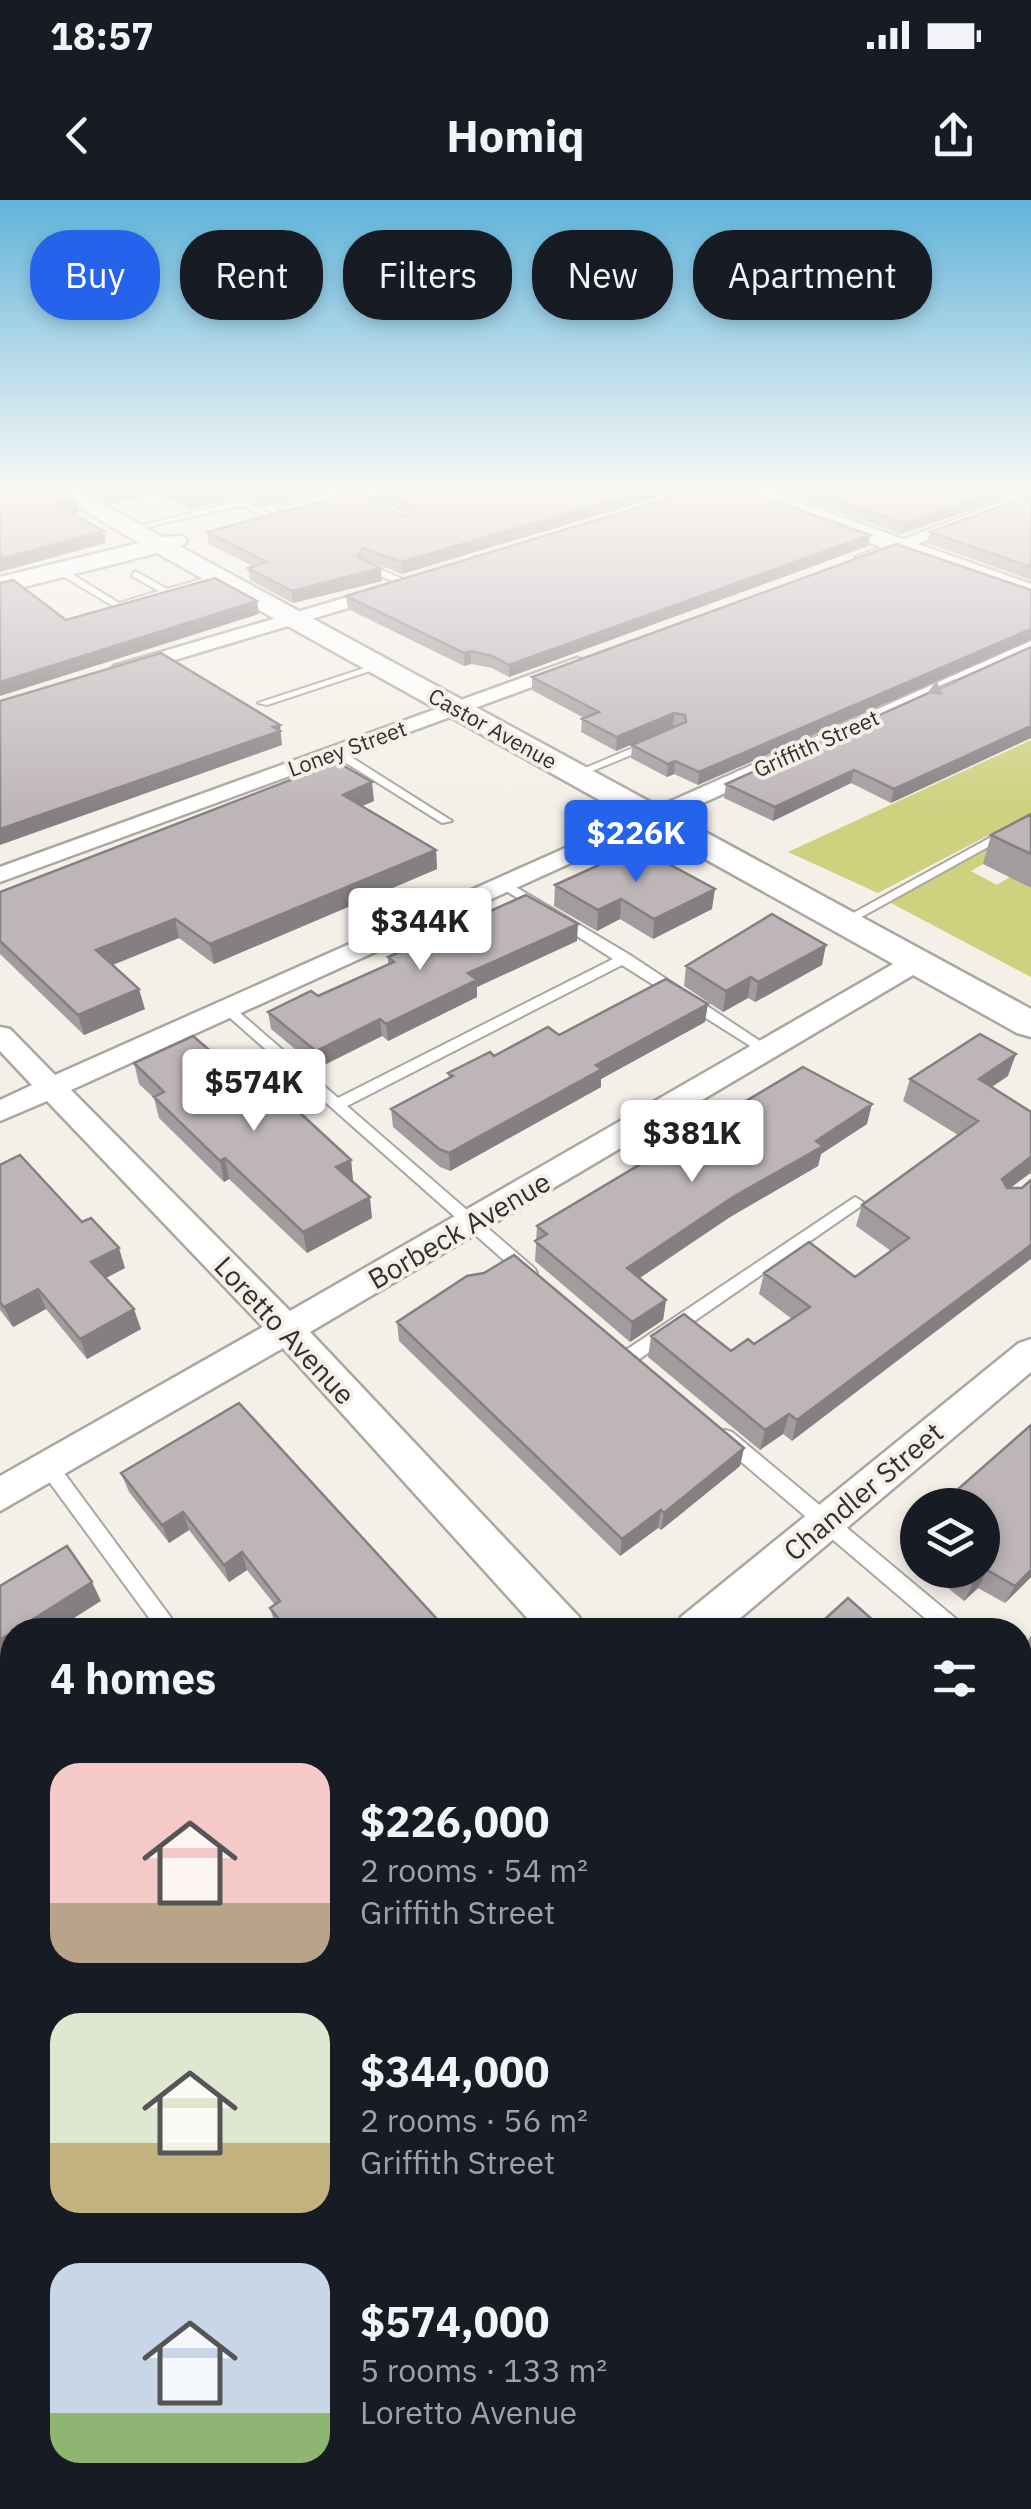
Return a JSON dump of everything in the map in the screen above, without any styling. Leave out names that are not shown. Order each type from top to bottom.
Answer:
[{"type":"main road","name":"Castor Avenue","points":[[255,597],[1031,1025]]},
{"type":"street","points":[[93,679],[367,597]]},
{"type":"street","name":"Griffith Street","points":[[0,1111],[1031,647]]},
{"type":"street","name":"Loney Street","points":[[0,875],[604,654]]},
{"type":"street","name":"Borbeck Avenue","points":[[0,1495],[916,962]]},
{"type":"street","name":"Loretto Avenue","points":[[0,1035],[286,1329],[553,1618]]},
{"type":"street","name":"Chandler Street","points":[[710,1618],[1031,1352]]},
{"type":"lane","points":[[103,597],[118,606],[150,597]]},
{"type":"lane","points":[[263,703],[380,666]]},
{"type":"lane","points":[[576,774],[661,739]]},
{"type":"lane","points":[[336,752],[446,821]]},
{"type":"lane","points":[[843,922],[1031,818]]},
{"type":"lane","points":[[504,884],[768,1051]]},
{"type":"lane","points":[[336,1105],[625,958]]},
{"type":"lane","points":[[227,1009],[542,1284]]},
{"type":"lane","points":[[644,1370],[622,1351],[855,1202]]},
{"type":"lane","points":[[705,1420],[940,1618]]},
{"type":"lane","points":[[49,1466],[161,1618]]},
{"type":"green space","points":[[1031,740],[1031,813],[878,893],[788,852]]},
{"type":"green space","points":[[986,848],[1000,855],[971,871],[997,885],[1010,877],[1031,888],[1031,977],[889,902]]},
{"type":"building","points":[[0,597],[35,597],[66,620],[148,597],[249,597],[257,601],[0,682]]},
{"type":"building","points":[[348,597],[699,597],[509,665],[492,656],[464,653]]},
{"type":"building","points":[[752,597],[1031,597],[1031,629],[699,772],[675,761],[668,764],[632,745],[686,722],[685,715],[674,713],[617,737],[582,719],[599,712],[532,677]]},
{"type":"building","points":[[1031,647],[1031,726],[894,789],[854,770],[775,807],[726,784]]},
{"type":"building","points":[[161,653],[280,725],[273,727],[280,731],[0,829],[0,701]]},
{"type":"building","points":[[337,762],[372,782],[343,795],[436,850],[210,944],[175,919],[96,950],[139,989],[78,1015],[0,941],[0,892]]},
{"type":"building","points":[[1031,814],[1031,854],[991,835]]},
{"type":"building","points":[[643,850],[715,889],[654,919],[621,899],[598,910],[555,885],[612,859],[618,862]]},
{"type":"building","points":[[526,895],[578,924],[468,973],[477,980],[386,1024],[380,1019],[316,1051],[268,1012],[311,991],[318,996],[394,962],[388,957]]},
{"type":"building","points":[[772,914],[826,945],[758,982],[751,977],[726,991],[686,966]]},
{"type":"building","points":[[666,979],[708,1004],[596,1065],[602,1069],[449,1153],[391,1109],[490,1052],[494,1056],[548,1027],[559,1035]]},
{"type":"building","points":[[980,1034],[1016,1054],[979,1079],[1031,1112],[1031,1157],[1002,1179],[1007,1188],[1022,1188],[1031,1180],[1031,1245],[797,1420],[789,1414],[765,1430],[651,1336],[684,1314],[731,1351],[748,1339],[754,1344],[810,1307],[764,1273],[809,1242],[855,1277],[909,1238],[862,1205],[978,1121],[910,1079]]},
{"type":"building","points":[[193,1036],[272,1104],[284,1098],[351,1160],[336,1167],[370,1197],[303,1232],[225,1158],[220,1161],[154,1097],[164,1092],[134,1063]]},
{"type":"building","points":[[803,1067],[872,1104],[816,1141],[823,1146],[733,1197],[627,1268],[666,1300],[632,1322],[535,1241],[547,1234],[537,1226]]},
{"type":"building","points":[[20,1155],[82,1222],[91,1218],[119,1248],[91,1262],[134,1309],[80,1339],[38,1289],[4,1307],[0,1302],[0,1165]]},
{"type":"building","points":[[514,1255],[744,1448],[664,1513],[661,1510],[622,1539],[397,1322],[467,1276],[484,1273]]},
{"type":"building","points":[[239,1403],[436,1618],[278,1618],[270,1608],[280,1601],[242,1552],[224,1565],[183,1512],[162,1525],[121,1473]]},
{"type":"building","points":[[1031,1425],[1031,1570],[1015,1586],[1000,1577],[1000,1488],[959,1488]]},
{"type":"building","points":[[67,1546],[92,1582],[35,1618],[0,1618],[0,1586]]},
{"type":"building","points":[[848,1598],[870,1618],[826,1618]]}]
